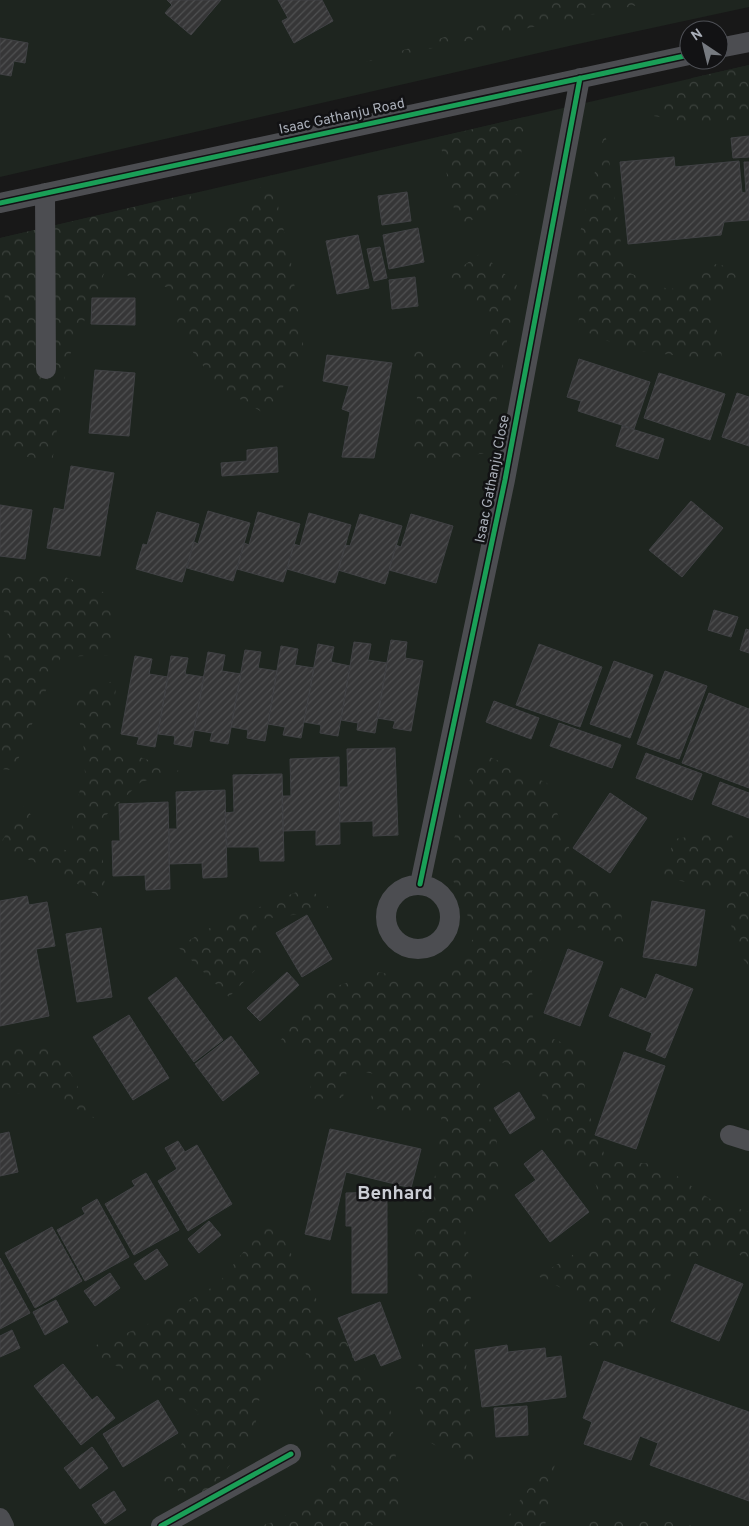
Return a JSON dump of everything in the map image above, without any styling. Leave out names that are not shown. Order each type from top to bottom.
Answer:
[{"type":"street","points":[[729,46],[749,42]]},
{"type":"street","name":"Isaac Gathanju Road","points":[[0,202],[679,57]]},
{"type":"street","name":"Isaac Gathanju Close","points":[[420,884],[505,480],[580,78]]},
{"type":"street","points":[[45,193],[46,369]]},
{"type":"street","points":[[730,1135],[749,1141]]},
{"type":"street","points":[[161,1526],[291,1454]]},
{"type":"street","points":[[0,1518],[4,1526]]},
{"type":"green space","points":[[0,0],[749,0],[749,7],[689,20],[679,20],[679,22],[0,177]]},
{"type":"green space","points":[[561,0],[662,0],[366,62]]},
{"type":"green space","points":[[749,65],[749,1526],[0,1526],[0,238]]},
{"type":"green space","points":[[749,65],[749,118],[697,124],[643,114],[692,78]]},
{"type":"green space","points":[[525,117],[517,194],[458,228],[439,137]]},
{"type":"green space","points":[[605,131],[625,271],[670,290],[716,264],[742,270],[712,305],[723,361],[630,350],[579,329],[577,245]]},
{"type":"green space","points":[[271,175],[291,262],[304,350],[267,415],[218,386],[181,336],[169,288],[106,269],[67,362],[52,463],[0,450],[0,334],[6,287],[0,287],[0,238],[189,194],[219,238]]},
{"type":"green space","points":[[481,253],[517,285],[487,453],[413,463],[417,398],[412,346],[439,358],[486,362],[492,322],[448,277]]},
{"type":"green space","points":[[55,573],[113,596],[110,655],[61,657],[14,770],[0,769],[0,670],[3,666],[10,617],[0,608],[0,574]]},
{"type":"green space","points":[[117,680],[109,746],[179,771],[141,782],[100,821],[106,901],[61,874],[0,847],[0,844],[25,804],[44,840],[80,857],[71,821],[85,773],[83,739],[74,693]]},
{"type":"green space","points":[[479,752],[547,783],[579,877],[621,908],[624,947],[569,924],[532,971],[533,1031],[586,1052],[584,1101],[607,1161],[660,1164],[710,1199],[749,1212],[749,1259],[726,1249],[677,1261],[657,1305],[632,1350],[589,1345],[590,1303],[538,1276],[604,1236],[596,1185],[552,1139],[539,1080],[505,1062],[477,1074],[497,1142],[499,1189],[464,1223],[472,1279],[466,1371],[476,1469],[426,1440],[415,1385],[427,1317],[412,1243],[436,1173],[442,1110],[400,1116],[368,1106],[379,1075],[347,1068],[343,1098],[308,1099],[317,1055],[280,1041],[316,993],[379,972],[434,984],[476,936],[448,868],[461,807]]},
{"type":"green space","points":[[730,831],[749,876],[749,967],[737,950],[723,890],[662,877],[674,839]]},
{"type":"green space","points":[[309,887],[331,910],[255,920],[264,961],[229,997],[178,947],[215,925]]},
{"type":"green space","points":[[55,1043],[94,1118],[45,1092],[0,1095],[0,1051]]},
{"type":"green space","points":[[271,1217],[315,1297],[390,1406],[402,1510],[370,1526],[260,1526],[280,1520],[333,1475],[321,1413],[303,1343],[262,1382],[254,1435],[199,1504],[162,1480],[199,1412],[147,1379],[81,1351],[144,1326],[218,1284]]},
{"type":"green space","points":[[557,1450],[545,1526],[502,1526],[502,1525]]},
{"type":"green space","points":[[572,1516],[671,1522],[693,1526],[574,1526]]},
{"type":"building","points":[[167,0],[221,0],[191,35],[165,13],[172,5]]},
{"type":"building","points":[[278,0],[322,0],[333,21],[294,43],[282,21],[288,18]]},
{"type":"building","points":[[0,38],[28,43],[25,63],[14,61],[11,76],[0,74]]},
{"type":"building","points":[[749,136],[749,157],[733,158],[731,138]]},
{"type":"building","points":[[674,157],[675,167],[739,161],[742,193],[746,192],[744,162],[749,162],[749,220],[724,222],[721,235],[628,244],[620,162]]},
{"type":"building","points":[[407,192],[411,221],[382,225],[378,196]]},
{"type":"building","points":[[418,228],[424,262],[389,269],[383,235]]},
{"type":"building","points":[[358,235],[369,288],[337,294],[326,241]]},
{"type":"building","points":[[380,247],[387,278],[374,281],[367,249]]},
{"type":"building","points":[[415,277],[418,306],[392,309],[389,280]]},
{"type":"building","points":[[92,298],[135,298],[135,325],[91,324]]},
{"type":"building","points":[[327,355],[392,363],[374,458],[342,457],[350,412],[342,409],[349,386],[323,381]]},
{"type":"building","points":[[579,359],[650,382],[634,429],[578,411],[581,401],[567,397]]},
{"type":"building","points":[[95,370],[135,373],[129,436],[89,433]]},
{"type":"building","points":[[659,373],[725,394],[710,440],[644,418]]},
{"type":"building","points":[[737,393],[749,397],[749,446],[722,437]]},
{"type":"building","points":[[622,426],[664,439],[658,459],[616,446]]},
{"type":"building","points":[[277,447],[278,472],[222,476],[221,463],[247,461],[247,450]]},
{"type":"building","points":[[71,466],[114,473],[100,556],[47,548],[54,508],[64,510]]},
{"type":"building","points":[[691,501],[723,528],[682,577],[649,550]]},
{"type":"building","points":[[0,505],[32,510],[25,559],[0,556]]},
{"type":"building","points":[[208,511],[250,523],[233,581],[187,568],[194,542],[198,544]]},
{"type":"building","points":[[157,512],[199,524],[182,582],[136,569],[143,544],[147,545]]},
{"type":"building","points":[[258,512],[300,524],[283,582],[237,569],[244,543],[249,545]]},
{"type":"building","points":[[309,513],[351,525],[335,583],[287,569],[294,544],[300,546]]},
{"type":"building","points":[[360,514],[402,526],[385,584],[338,570],[345,545],[350,546]]},
{"type":"building","points":[[411,514],[453,526],[436,583],[389,570],[396,545],[401,547]]},
{"type":"building","points":[[714,610],[738,617],[731,637],[708,630]]},
{"type":"building","points":[[746,629],[749,630],[749,653],[740,650]]},
{"type":"building","points":[[391,640],[407,642],[405,658],[423,661],[411,731],[393,728],[395,721],[377,718]]},
{"type":"building","points":[[354,642],[371,644],[368,660],[387,663],[375,733],[357,730],[358,723],[341,720]]},
{"type":"building","points":[[318,644],[334,647],[331,662],[350,666],[338,736],[320,733],[321,725],[304,722]]},
{"type":"building","points":[[539,644],[602,667],[580,727],[516,705]]},
{"type":"building","points":[[281,646],[298,649],[295,665],[314,668],[301,738],[283,735],[285,727],[268,724]]},
{"type":"building","points":[[245,650],[261,652],[258,668],[277,671],[265,741],[247,738],[248,730],[231,727]]},
{"type":"building","points":[[208,652],[225,655],[222,671],[241,674],[228,744],[210,741],[212,733],[194,730]]},
{"type":"building","points":[[135,656],[152,659],[149,674],[168,677],[155,747],[137,744],[139,737],[121,734]]},
{"type":"building","points":[[171,656],[188,658],[185,674],[204,677],[191,747],[174,744],[175,736],[158,734]]},
{"type":"building","points":[[614,661],[653,675],[630,738],[590,724]]},
{"type":"building","points":[[665,671],[707,686],[679,759],[637,744]]},
{"type":"building","points":[[709,693],[749,709],[749,788],[682,763]]},
{"type":"building","points":[[494,701],[539,718],[531,739],[486,722]]},
{"type":"building","points":[[559,723],[621,745],[612,768],[550,746]]},
{"type":"building","points":[[395,748],[398,835],[373,836],[373,821],[340,822],[339,787],[348,787],[347,749]]},
{"type":"building","points":[[646,753],[702,774],[692,800],[636,778]]},
{"type":"building","points":[[339,757],[340,844],[316,845],[316,830],[283,831],[282,796],[291,796],[290,759]]},
{"type":"building","points":[[282,774],[284,861],[260,861],[259,847],[227,847],[225,813],[234,812],[233,775]]},
{"type":"building","points":[[720,782],[749,793],[749,818],[712,804]]},
{"type":"building","points":[[225,790],[227,877],[203,878],[202,863],[169,864],[169,829],[177,829],[176,792]]},
{"type":"building","points":[[610,793],[647,818],[610,873],[573,848]]},
{"type":"building","points":[[168,802],[170,889],[146,890],[145,875],[113,876],[112,841],[120,841],[119,804]]},
{"type":"building","points":[[27,896],[29,905],[47,902],[55,946],[36,949],[49,1016],[0,1026],[0,901]]},
{"type":"building","points":[[652,901],[705,910],[696,966],[643,957]]},
{"type":"building","points":[[307,915],[332,959],[302,977],[276,933]]},
{"type":"building","points":[[101,928],[112,997],[77,1002],[66,934]]},
{"type":"building","points":[[568,949],[603,962],[580,1026],[544,1013]]},
{"type":"building","points":[[287,972],[299,985],[260,1021],[247,1008]]},
{"type":"building","points":[[656,974],[693,989],[665,1058],[646,1050],[652,1033],[609,1016],[621,988],[646,999]]},
{"type":"building","points":[[176,977],[223,1040],[194,1062],[148,998]]},
{"type":"building","points":[[129,1015],[169,1078],[133,1100],[93,1037]]},
{"type":"building","points":[[231,1036],[259,1073],[223,1101],[195,1064]]},
{"type":"building","points":[[624,1052],[665,1066],[636,1149],[595,1135]]},
{"type":"building","points":[[519,1092],[535,1118],[510,1134],[494,1108]]},
{"type":"building","points":[[330,1129],[421,1149],[411,1188],[346,1172],[330,1240],[305,1234]]},
{"type":"building","points":[[9,1132],[18,1172],[0,1176],[0,1134]]},
{"type":"building","points":[[178,1141],[185,1152],[197,1145],[232,1204],[188,1231],[158,1181],[177,1169],[165,1148]]},
{"type":"building","points":[[542,1150],[589,1212],[550,1242],[515,1195],[536,1180],[524,1164]]},
{"type":"building","points":[[146,1173],[179,1230],[134,1255],[105,1204],[135,1186],[132,1181]]},
{"type":"building","points":[[387,1192],[387,1293],[352,1293],[352,1226],[346,1226],[346,1193]]},
{"type":"building","points":[[97,1199],[129,1257],[85,1281],[57,1230],[85,1214],[82,1208]]},
{"type":"building","points":[[209,1221],[221,1235],[199,1253],[188,1239]]},
{"type":"building","points":[[52,1227],[82,1281],[35,1308],[5,1253]]},
{"type":"building","points":[[157,1249],[168,1265],[145,1280],[134,1264]]},
{"type":"building","points":[[0,1258],[30,1313],[0,1329]]},
{"type":"building","points":[[695,1264],[743,1284],[719,1341],[671,1321]]},
{"type":"building","points":[[110,1273],[120,1288],[95,1306],[84,1291]]},
{"type":"building","points":[[56,1300],[68,1322],[45,1335],[33,1312]]},
{"type":"building","points":[[380,1302],[401,1358],[381,1366],[375,1353],[355,1361],[338,1318]]},
{"type":"building","points":[[12,1330],[20,1348],[0,1357],[0,1336]]},
{"type":"building","points":[[507,1345],[508,1352],[545,1348],[546,1358],[561,1356],[566,1397],[482,1407],[475,1350]]},
{"type":"building","points":[[604,1361],[749,1412],[749,1501],[650,1465],[658,1443],[640,1436],[631,1460],[584,1444],[592,1422],[583,1418]]},
{"type":"building","points":[[63,1364],[92,1400],[97,1396],[115,1418],[81,1445],[34,1386]]},
{"type":"building","points":[[158,1400],[178,1433],[123,1467],[103,1434]]},
{"type":"building","points":[[527,1406],[528,1435],[496,1437],[494,1408]]},
{"type":"building","points":[[92,1447],[108,1468],[80,1489],[64,1468]]},
{"type":"building","points":[[114,1491],[126,1510],[105,1524],[92,1505]]},
{"type":"cycle path","points":[[0,203],[679,57]]},
{"type":"cycle path","points":[[420,884],[505,480],[580,78]]},
{"type":"cycle path","points":[[161,1526],[291,1454]]},
{"type":"district","name":"Benhard","points":[[395,1194]]}]
